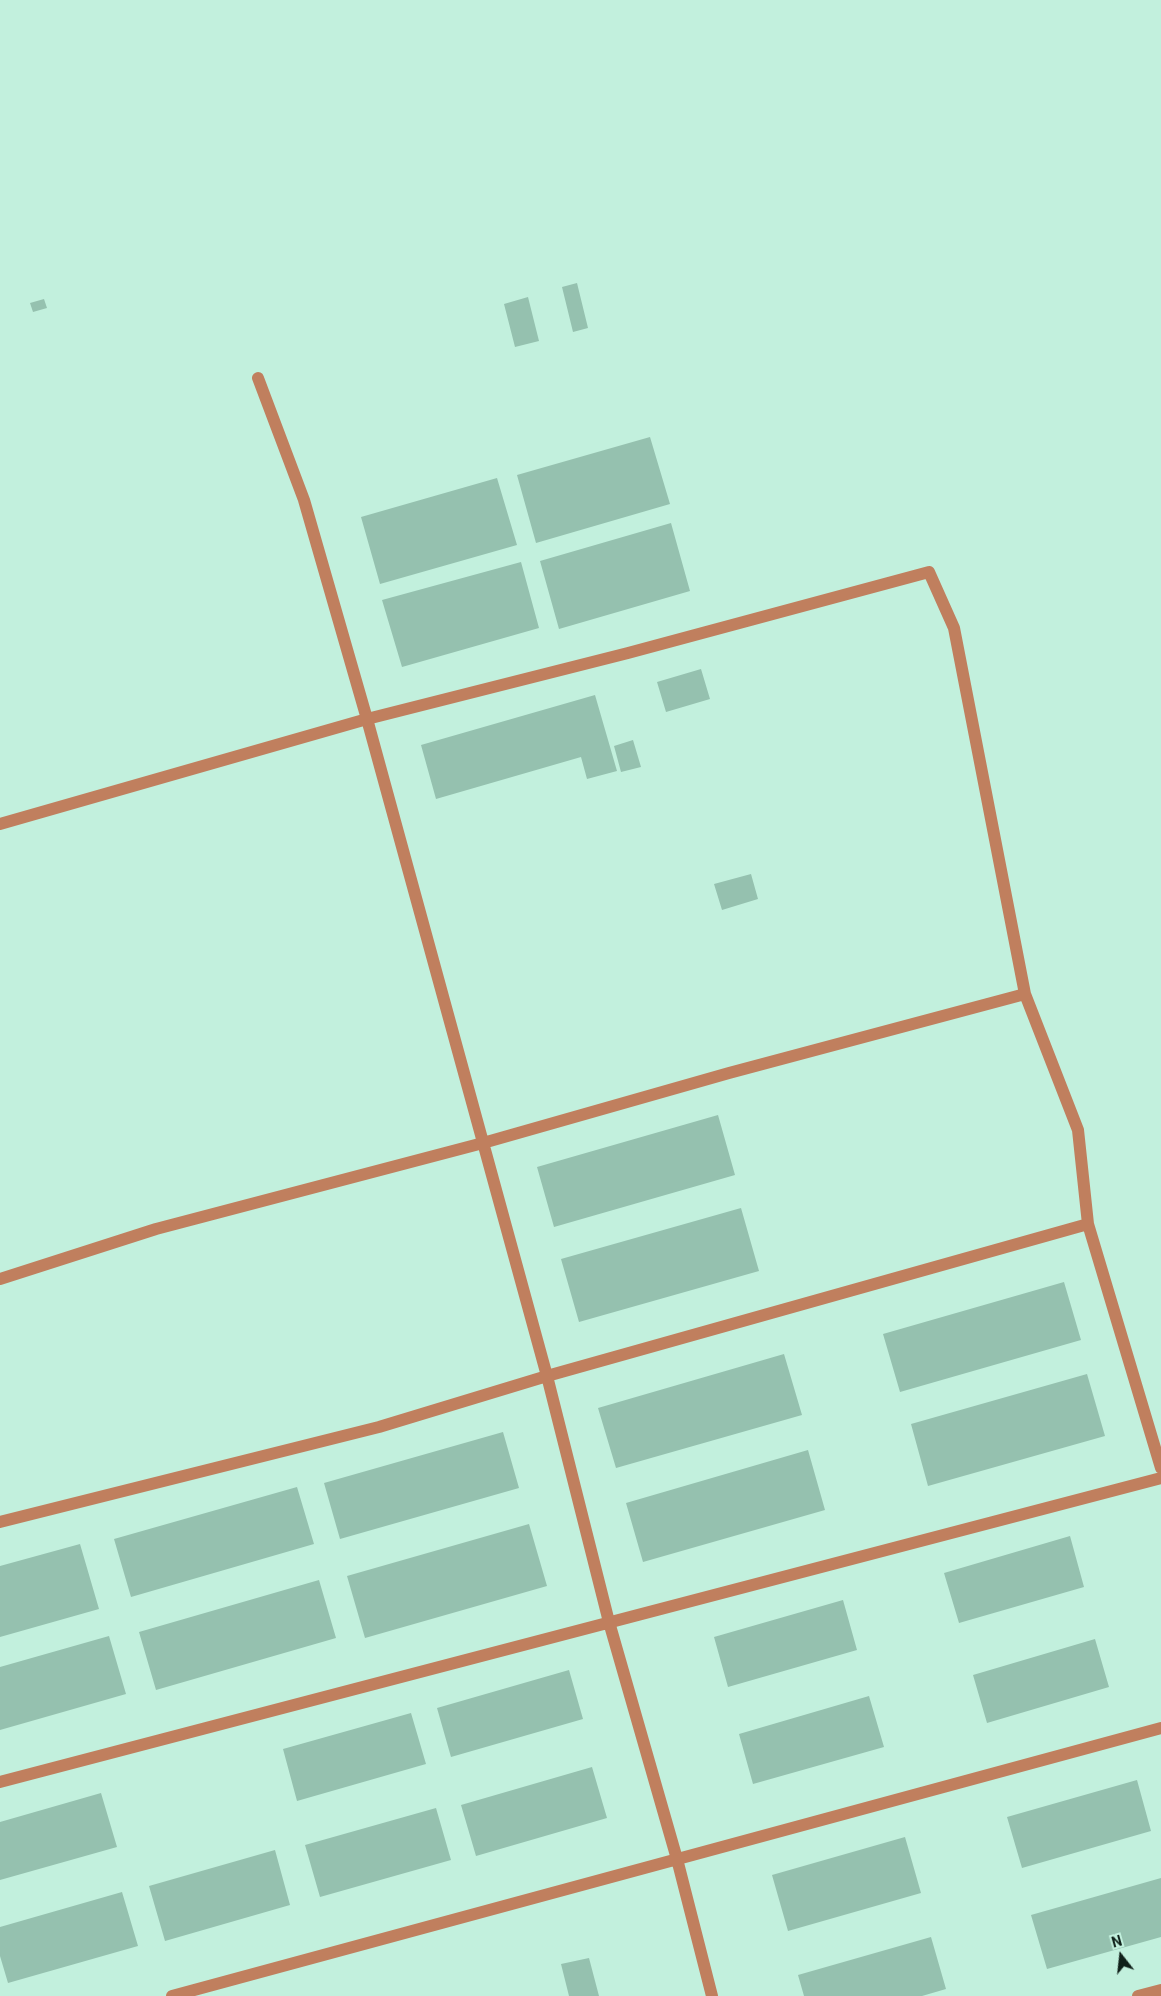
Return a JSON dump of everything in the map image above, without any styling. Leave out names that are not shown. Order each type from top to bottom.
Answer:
[{"type":"street","points":[[258,378],[304,500],[367,719],[547,1376],[609,1622],[677,1859],[712,1996]]},
{"type":"street","points":[[0,824],[367,719],[628,653],[929,572],[954,628],[1025,994],[1078,1130],[1088,1224],[1161,1468]]},
{"type":"street","points":[[0,1279],[156,1229],[483,1144],[729,1073],[1025,994]]},
{"type":"street","points":[[0,1522],[379,1427],[547,1376],[1088,1224]]},
{"type":"street","points":[[0,1782],[1161,1478]]},
{"type":"street","points":[[172,1996],[1161,1728]]},
{"type":"street","points":[[1138,1996],[1161,1990]]},
{"type":"building","points":[[577,283],[588,328],[573,332],[562,287]]},
{"type":"building","points":[[528,297],[539,341],[515,347],[504,304]]},
{"type":"building","points":[[44,299],[47,308],[33,312],[30,303]]},
{"type":"building","points":[[650,437],[670,504],[536,543],[517,475]]},
{"type":"building","points":[[497,478],[517,545],[380,584],[361,517]]},
{"type":"building","points":[[671,523],[690,591],[559,629],[540,561]]},
{"type":"building","points":[[521,562],[539,628],[402,667],[382,600]]},
{"type":"building","points":[[701,669],[710,699],[666,712],[657,682]]},
{"type":"building","points":[[595,695],[617,771],[587,779],[581,757],[436,799],[421,745]]},
{"type":"building","points":[[633,740],[641,767],[621,772],[614,746]]},
{"type":"building","points":[[751,874],[758,899],[722,910],[714,884]]},
{"type":"building","points":[[718,1115],[735,1175],[554,1227],[537,1167]]},
{"type":"building","points":[[741,1208],[759,1271],[579,1322],[561,1259]]},
{"type":"building","points":[[1064,1282],[1081,1340],[900,1392],[883,1334]]},
{"type":"building","points":[[784,1354],[802,1415],[616,1468],[598,1408]]},
{"type":"building","points":[[1087,1374],[1105,1436],[928,1486],[911,1424]]},
{"type":"building","points":[[503,1432],[519,1488],[340,1539],[324,1483]]},
{"type":"building","points":[[808,1450],[825,1510],[643,1562],[626,1503]]},
{"type":"building","points":[[297,1487],[314,1544],[131,1597],[114,1539]]},
{"type":"building","points":[[529,1524],[547,1586],[365,1638],[347,1576]]},
{"type":"building","points":[[1070,1536],[1084,1587],[959,1623],[944,1573]]},
{"type":"building","points":[[80,1544],[99,1609],[0,1637],[0,1566]]},
{"type":"building","points":[[319,1580],[336,1638],[156,1690],[139,1632]]},
{"type":"building","points":[[843,1600],[857,1650],[728,1687],[714,1637]]},
{"type":"building","points":[[109,1636],[126,1694],[0,1730],[0,1667]]},
{"type":"building","points":[[1095,1639],[1109,1687],[987,1723],[973,1675]]},
{"type":"building","points":[[569,1670],[583,1719],[451,1757],[437,1708]]},
{"type":"building","points":[[869,1696],[884,1747],[753,1784],[739,1734]]},
{"type":"building","points":[[411,1713],[426,1764],[297,1801],[283,1749]]},
{"type":"building","points":[[592,1767],[607,1818],[476,1856],[461,1805]]},
{"type":"building","points":[[1137,1780],[1151,1831],[1022,1868],[1007,1817]]},
{"type":"building","points":[[101,1793],[117,1847],[0,1880],[0,1822]]},
{"type":"building","points":[[436,1808],[451,1860],[320,1897],[305,1845]]},
{"type":"building","points":[[905,1837],[921,1893],[788,1931],[772,1875]]},
{"type":"building","points":[[275,1850],[290,1905],[165,1941],[149,1886]]},
{"type":"building","points":[[1161,1878],[1161,1937],[1047,1969],[1031,1915]]},
{"type":"building","points":[[122,1892],[138,1946],[8,1983],[0,1956],[0,1927]]},
{"type":"building","points":[[931,1937],[946,1989],[922,1996],[804,1996],[798,1975]]},
{"type":"building","points":[[589,1958],[599,1996],[569,1996],[561,1964]]}]
